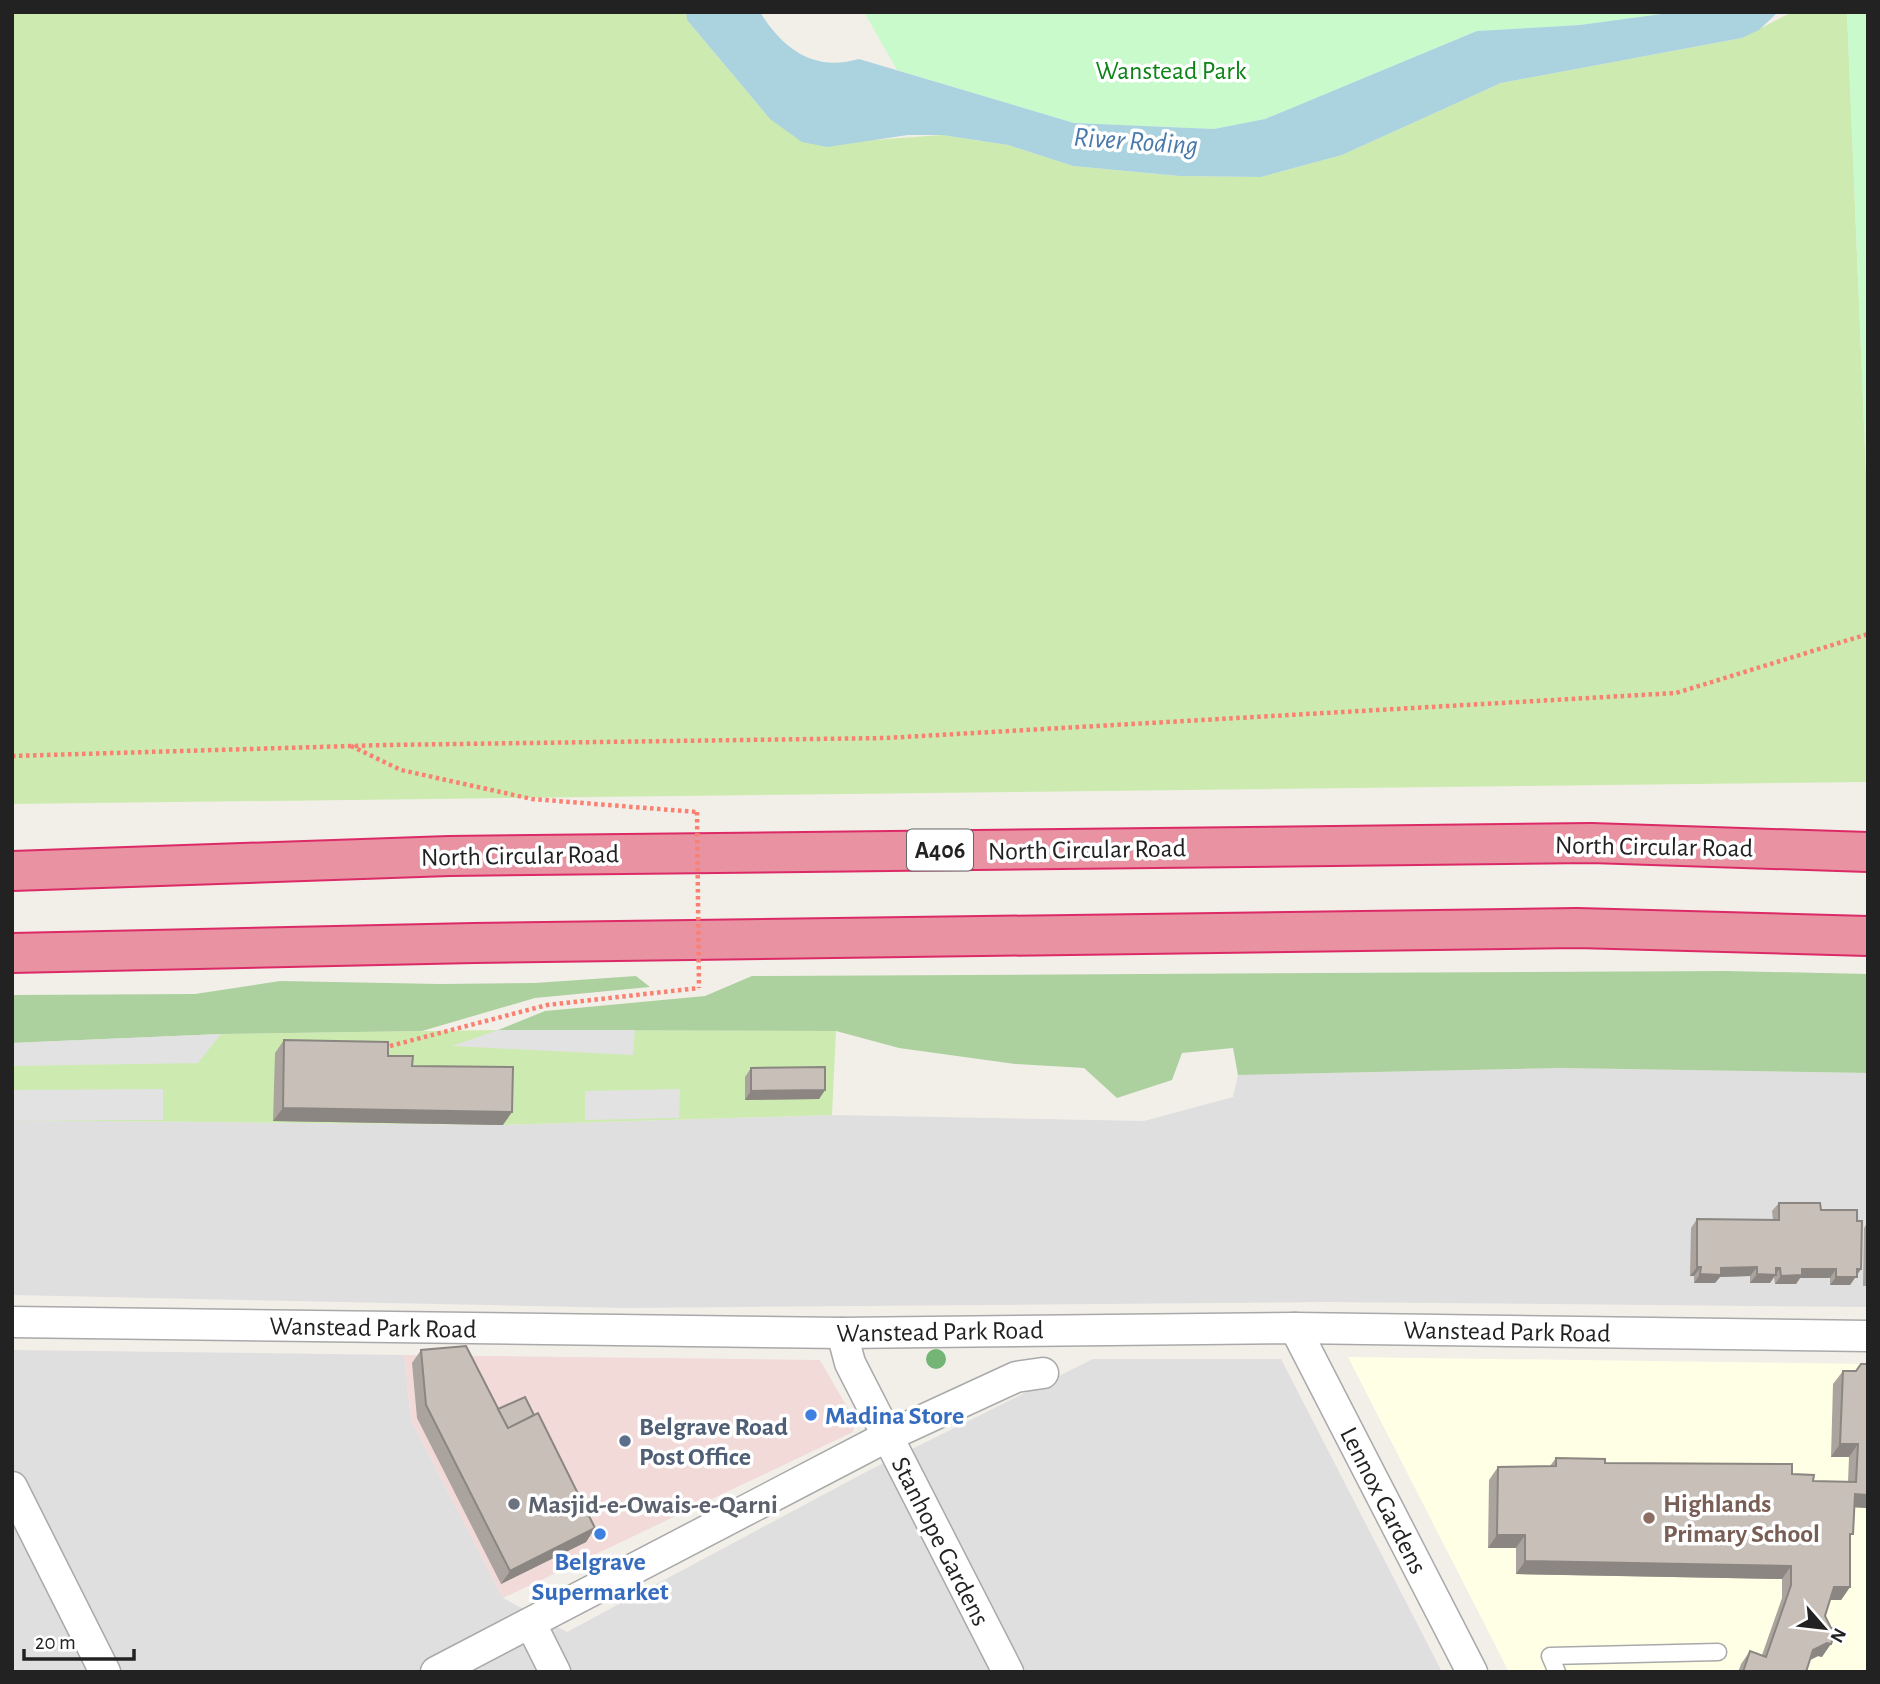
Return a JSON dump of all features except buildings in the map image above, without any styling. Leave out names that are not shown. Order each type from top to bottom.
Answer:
[{"type":"highway","name":"North Circular Road","points":[[12,871],[449,856],[1535,844],[1868,852]]},
{"type":"highway","points":[[12,953],[474,943],[1577,928],[1868,936]]},
{"type":"street","name":"Wanstead Park Road","points":[[12,1322],[842,1333],[1295,1328],[1868,1336]]},
{"type":"street","name":"Lennox Gardens","points":[[1295,1328],[1472,1672]]},
{"type":"street","name":"Stanhope Gardens","points":[[842,1333],[850,1363],[1007,1672]]},
{"type":"street","points":[[436,1672],[888,1436],[1016,1377],[1043,1373]]},
{"type":"street","points":[[12,1488],[105,1672]]},
{"type":"street","points":[[531,1624],[555,1672]]},
{"type":"lane","points":[[1557,1672],[1550,1656],[1717,1651]]},
{"type":"path","points":[[12,756],[351,746],[886,738],[1676,693],[1868,634]]},
{"type":"path","points":[[351,746],[401,770],[532,799],[697,811],[699,988],[547,1005],[390,1046]]},
{"type":"shaded area","points":[[498,1030],[635,1030],[633,1055],[452,1046]]},
{"type":"shaded area","points":[[221,1034],[198,1063],[12,1066],[12,1043]]},
{"type":"shaded area","points":[[1561,1068],[1868,1073],[1868,1307],[1327,1302],[625,1308],[12,1295],[12,1120],[503,1125],[832,1115],[1144,1121],[1233,1097],[1238,1075]]},
{"type":"shaded area","points":[[163,1089],[163,1120],[12,1120],[12,1090]]},
{"type":"shaded area","points":[[680,1089],[679,1118],[585,1120],[585,1091]]},
{"type":"shaded area","points":[[12,1350],[404,1355],[411,1420],[503,1598],[567,1632],[864,1473],[1093,1359],[1281,1359],[1442,1672],[12,1672]]},
{"type":"shaded area","points":[[404,1355],[820,1360],[855,1421],[853,1432],[503,1598],[411,1420]]},
{"type":"shaded area","name":"Highlands Primary School","points":[[1348,1357],[1868,1364],[1868,1672],[1509,1672]]},
{"type":"green space","points":[[12,12],[686,12],[687,20],[770,119],[873,140],[942,135],[1008,145],[1073,166],[1179,176],[1261,177],[1342,155],[1501,83],[1742,38],[1792,12],[1847,12],[1868,521],[1868,782],[12,804]]},
{"type":"green space","name":"Wanstead Park","points":[[864,12],[1676,12],[1580,25],[1477,31],[1265,119],[1214,129],[1074,123],[897,70]]},
{"type":"green space","points":[[1847,12],[1868,12],[1868,521]]},
{"type":"green space","points":[[1727,971],[1868,974],[1868,1073],[1561,1068],[1238,1075],[1233,1048],[1182,1053],[1172,1080],[1117,1098],[1084,1068],[1015,1064],[899,1048],[836,1031],[498,1030],[545,1011],[705,996],[752,976]]},
{"type":"green space","points":[[636,976],[650,987],[535,998],[422,1031],[221,1034],[12,1043],[12,995],[195,994],[280,981],[535,983]]},
{"type":"green space","points":[[498,1030],[836,1031],[832,1115],[503,1125],[12,1120],[12,1043],[221,1034]]},
{"type":"water","name":"River Roding","points":[[686,12],[760,12],[790,47],[814,60],[843,62],[859,59],[1074,123],[1214,129],[1265,119],[1477,31],[1580,25],[1676,12],[1778,12],[1759,30],[1742,38],[1501,83],[1342,155],[1261,177],[1179,176],[1073,166],[1008,145],[942,135],[908,135],[827,147],[802,142],[770,119],[687,20]]},
{"type":"place","name":"Madina Store","points":[[811,1415]]},
{"type":"place","name":"Belgrave Road Post Office","points":[[625,1441]]},
{"type":"place","name":"Masjid-e-Owais-e-Qarni","points":[[514,1504]]},
{"type":"place","name":"Highlands Primary School","points":[[1649,1518]]},
{"type":"place","name":"Belgrave Supermarket","points":[[600,1534]]}]
